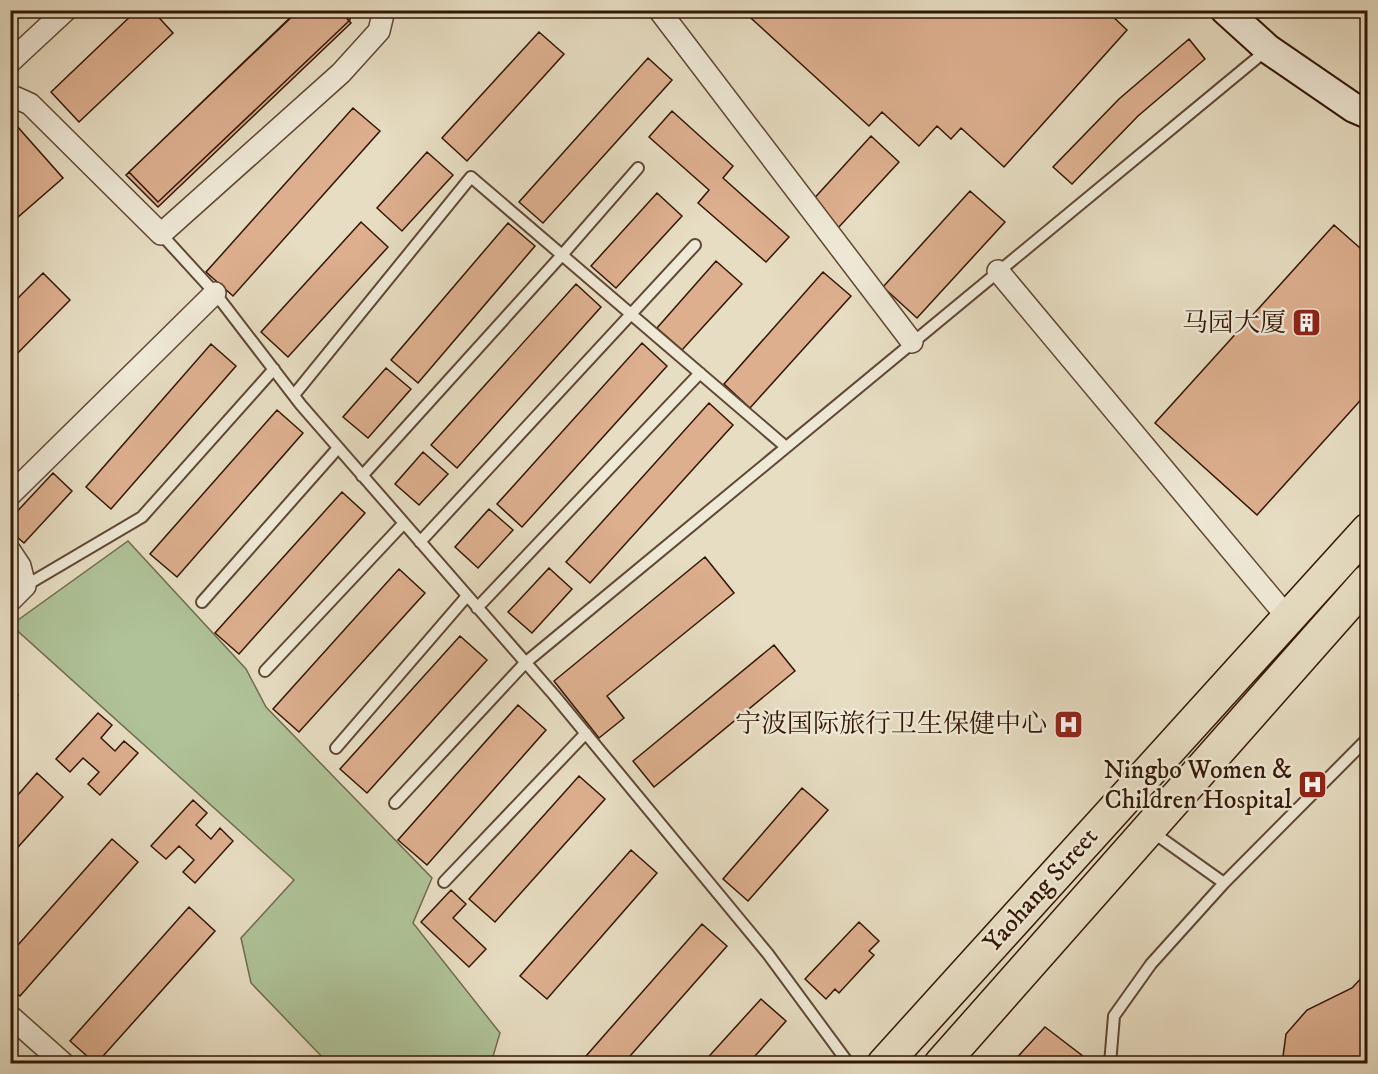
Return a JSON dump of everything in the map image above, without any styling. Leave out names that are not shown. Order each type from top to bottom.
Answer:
[{"type":"main road","points":[[1225,10],[1268,49],[1354,108],[1368,114]]},
{"type":"main road","name":"Yaohang Street","points":[[884,1064],[1368,530]]},
{"type":"main road","name":"Yaohang Street","points":[[941,1064],[1368,581]]},
{"type":"street","points":[[10,62],[66,10]]},
{"type":"street","points":[[10,95],[30,104],[161,234],[341,73],[379,31],[384,10]]},
{"type":"street","points":[[659,10],[912,342]]},
{"type":"street","points":[[998,271],[1288,618]]},
{"type":"street","points":[[10,495],[215,293]]},
{"type":"street","points":[[10,551],[20,566],[18,594]]},
{"type":"street","points":[[10,1016],[64,1064]]},
{"type":"lane","points":[[395,803],[525,663],[1268,49]]},
{"type":"lane","points":[[362,476],[638,168]]},
{"type":"lane","points":[[294,395],[471,177],[786,447]]},
{"type":"lane","points":[[161,234],[215,293],[338,448],[586,733],[768,954],[849,1064]]},
{"type":"lane","points":[[420,542],[695,245]]},
{"type":"lane","points":[[18,594],[142,517],[274,369]]},
{"type":"lane","points":[[477,608],[700,373]]},
{"type":"lane","points":[[202,602],[338,448]]},
{"type":"lane","points":[[265,671],[404,523]]},
{"type":"lane","points":[[336,748],[467,596]]},
{"type":"lane","points":[[444,882],[586,733]]},
{"type":"lane","points":[[1110,1064],[1114,1016],[1151,964],[1224,883],[1368,738]]},
{"type":"lane","points":[[1148,829],[1224,883]]},
{"type":"green space","points":[[128,541],[246,669],[266,707],[432,878],[413,923],[500,1033],[491,1063],[328,1063],[251,983],[241,938],[294,880],[11,625]]},
{"type":"building","points":[[137,10],[152,10],[173,33],[79,122],[51,92]]},
{"type":"building","points":[[298,10],[339,10],[351,23],[158,207],[126,175]]},
{"type":"building","points":[[299,10],[350,10],[350,20],[158,202],[129,172]]},
{"type":"building","points":[[742,10],[1106,10],[1127,30],[1004,167],[961,128],[951,139],[937,126],[919,146],[882,112],[869,126]]},
{"type":"building","points":[[539,32],[564,54],[467,161],[442,138]]},
{"type":"building","points":[[1189,39],[1205,59],[1138,116],[1072,184],[1053,167],[1119,99]]},
{"type":"building","points":[[648,58],[672,80],[543,223],[519,202]]},
{"type":"building","points":[[353,108],[380,131],[233,296],[206,272]]},
{"type":"building","points":[[672,111],[733,166],[723,178],[789,237],[766,262],[698,203],[709,190],[649,137]]},
{"type":"building","points":[[16,125],[63,178],[10,224],[10,130]]},
{"type":"building","points":[[871,136],[899,162],[838,228],[810,203]]},
{"type":"building","points":[[427,152],[453,175],[402,231],[377,208]]},
{"type":"building","points":[[970,191],[1005,222],[917,318],[883,287]]},
{"type":"building","points":[[657,193],[682,216],[616,288],[591,266]]},
{"type":"building","points":[[361,222],[388,247],[288,357],[261,332]]},
{"type":"building","points":[[508,223],[535,246],[418,383],[391,360]]},
{"type":"building","name":"马园大厦","points":[[1334,225],[1368,255],[1368,392],[1257,515],[1155,423]]},
{"type":"building","points":[[716,261],[742,284],[682,350],[657,328]]},
{"type":"building","points":[[823,272],[851,296],[750,408],[724,384]]},
{"type":"building","points":[[43,273],[70,300],[10,361],[10,306]]},
{"type":"building","points":[[576,284],[601,307],[457,468],[431,445]]},
{"type":"building","points":[[642,343],[667,366],[522,527],[497,504]]},
{"type":"building","points":[[211,344],[236,366],[111,509],[86,487]]},
{"type":"building","points":[[386,368],[411,389],[368,438],[343,417]]},
{"type":"building","points":[[709,403],[733,425],[590,583],[566,562]]},
{"type":"building","points":[[277,410],[303,433],[177,577],[150,554]]},
{"type":"building","points":[[423,452],[448,474],[419,505],[395,484]]},
{"type":"building","points":[[53,473],[72,491],[24,543],[10,531],[10,519]]},
{"type":"building","points":[[342,492],[365,513],[239,654],[215,633]]},
{"type":"building","points":[[489,509],[513,530],[478,568],[455,547]]},
{"type":"building","points":[[705,557],[734,593],[607,696],[624,718],[599,738],[554,681]]},
{"type":"building","points":[[549,568],[572,589],[532,633],[508,612]]},
{"type":"building","points":[[399,569],[425,593],[299,732],[273,709]]},
{"type":"building","points":[[460,636],[487,660],[367,793],[340,769]]},
{"type":"building","points":[[774,645],[795,671],[654,787],[633,761]]},
{"type":"building","points":[[10,688],[18,695],[10,704]]},
{"type":"building","points":[[518,705],[546,730],[427,865],[398,840]]},
{"type":"building","points":[[98,713],[112,725],[101,738],[115,751],[124,741],[138,753],[100,795],[88,784],[99,772],[83,758],[70,772],[56,759]]},
{"type":"building","points":[[37,773],[63,797],[10,856],[10,804]]},
{"type":"building","points":[[579,776],[605,799],[495,922],[469,899]]},
{"type":"building","points":[[802,788],[828,810],[748,901],[723,879]]},
{"type":"building","points":[[193,800],[207,813],[196,825],[211,839],[220,828],[233,841],[195,883],[183,872],[194,860],[179,846],[166,859],[151,846]]},
{"type":"building","points":[[112,839],[138,862],[20,996],[10,988],[10,954]]},
{"type":"building","points":[[631,850],[657,873],[547,999],[520,976]]},
{"type":"building","points":[[451,890],[466,904],[453,918],[486,949],[469,967],[421,922]]},
{"type":"building","points":[[189,907],[215,931],[96,1064],[70,1041]]},
{"type":"building","points":[[859,922],[879,941],[869,951],[874,955],[839,993],[835,989],[826,999],[805,979]]},
{"type":"building","points":[[702,924],[727,946],[623,1064],[579,1064]]},
{"type":"building","points":[[1368,971],[1368,1064],[1282,1064],[1286,1034],[1307,1010],[1352,988]]},
{"type":"building","points":[[761,999],[786,1021],[748,1064],[702,1064]]},
{"type":"building","points":[[1045,1027],[1088,1060],[1086,1064],[1011,1064]]},
{"type":"place","name":"马园大厦","points":[[1307,323]]},
{"type":"place","name":"宁波国际旅行卫生保健中心","points":[[1068,724]]},
{"type":"place","name":"Ningbo Women & Children Hospital","points":[[1313,785]]}]
